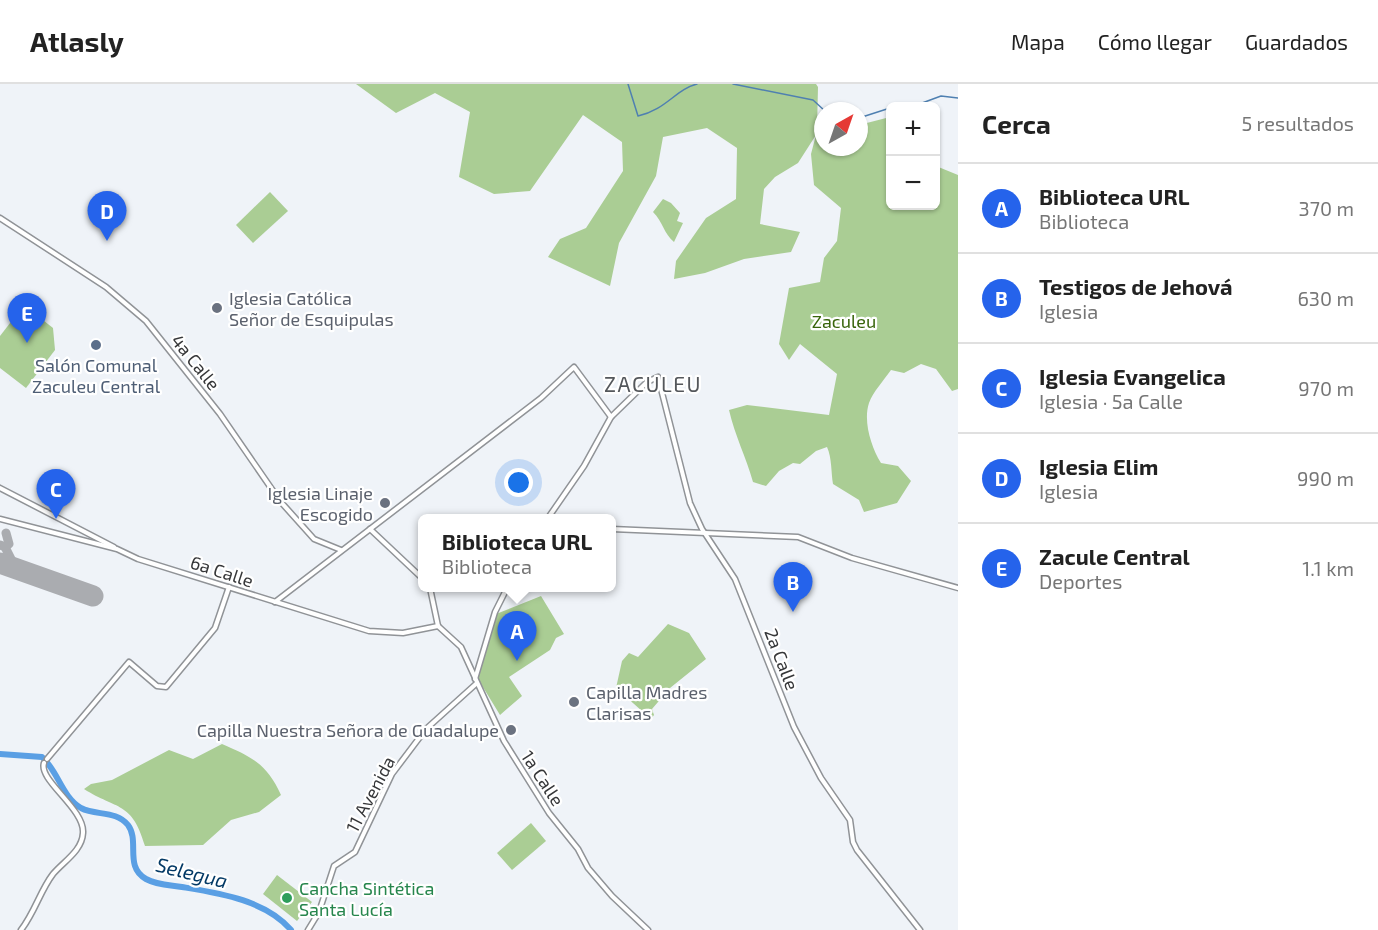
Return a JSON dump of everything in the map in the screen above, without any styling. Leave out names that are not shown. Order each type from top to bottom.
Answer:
[{"type":"street","name":"4a Calle","points":[[0,218],[106,287],[146,321],[211,401],[280,501],[315,539],[341,550]]},
{"type":"street","points":[[275,602],[541,398],[574,367],[611,417],[584,465],[551,514]]},
{"type":"street","name":"2a Calle","points":[[611,417],[646,382],[658,377],[682,479],[704,532],[735,579],[794,727],[821,778],[850,820],[853,842],[862,858],[920,930]]},
{"type":"street","points":[[0,488],[117,549]]},
{"type":"street","name":"6a Calle","points":[[0,519],[117,549],[138,559],[369,631],[403,633],[438,626]]},
{"type":"street","points":[[616,529],[798,537],[852,558],[958,588]]},
{"type":"street","points":[[370,530],[418,573]]},
{"type":"street","points":[[21,930],[33,914],[52,875],[77,849],[83,835],[81,818],[45,772],[46,761],[129,662],[157,686],[166,687],[215,628],[229,587]]},
{"type":"street","points":[[431,592],[438,626]]},
{"type":"street","points":[[476,681],[495,612],[505,592]]},
{"type":"street","name":"1a Calle","points":[[438,626],[461,648],[501,735],[525,777],[578,849],[588,868],[612,896],[648,930]]},
{"type":"street","name":"11 Avenida","points":[[308,930],[320,912],[334,866],[355,852],[392,774],[426,729],[476,681]]},
{"type":"green space","points":[[356,84],[816,84],[818,87],[818,102],[814,102],[814,138],[798,163],[775,177],[764,189],[760,224],[800,232],[791,252],[744,259],[705,273],[674,279],[676,261],[706,218],[736,199],[737,148],[707,128],[663,137],[656,176],[619,243],[610,286],[548,257],[560,239],[586,228],[623,171],[622,142],[583,115],[530,191],[494,194],[459,177],[470,112],[435,93],[396,113]]},
{"type":"green space","name":"Zaculeu","points":[[886,118],[886,210],[940,210],[940,168],[958,175],[958,389],[952,391],[936,369],[921,364],[904,373],[891,370],[869,403],[867,418],[869,434],[881,463],[898,466],[911,481],[897,503],[864,512],[859,500],[833,484],[831,460],[827,447],[816,451],[800,464],[793,463],[779,471],[766,486],[753,482],[729,410],[747,405],[829,415],[837,374],[800,344],[789,360],[779,344],[789,288],[820,282],[824,258],[837,241],[841,208],[814,185],[811,154],[814,143],[814,156],[868,156],[868,123]]},
{"type":"green space","points":[[270,192],[288,211],[253,243],[236,225]]},
{"type":"green space","points":[[663,199],[671,203],[680,213],[677,221],[683,223],[674,242],[653,212]]},
{"type":"green space","points":[[24,305],[53,328],[55,350],[26,388],[0,368],[0,336]]},
{"type":"green space","points":[[541,596],[564,634],[556,638],[550,650],[509,677],[522,696],[500,715],[478,679],[496,614]]},
{"type":"green space","points":[[668,624],[689,633],[706,659],[670,688],[652,709],[654,715],[651,719],[616,688],[622,661],[629,653],[638,657]]},
{"type":"green space","points":[[222,744],[258,763],[276,784],[281,795],[259,812],[231,820],[203,845],[145,846],[135,821],[129,814],[122,808],[84,789],[91,784],[112,780],[169,750],[193,759]]},
{"type":"green space","points":[[531,823],[546,841],[512,870],[497,853]]},
{"type":"green space","name":"Cancha Sintética Santa Lucía","points":[[277,875],[312,902],[297,921],[263,894]]},
{"type":"waterway","points":[[628,84],[638,116],[656,109],[683,90],[697,84]]},
{"type":"waterway","points":[[733,84],[815,102]]},
{"type":"waterway","points":[[925,102],[941,96],[958,98]]},
{"type":"waterway","points":[[868,115],[886,109]]},
{"type":"waterway","name":"Selegua","points":[[0,754],[42,757],[69,797],[81,808],[123,820],[128,825],[133,838],[136,868],[139,874],[146,879],[159,884],[211,892],[241,900],[268,911],[291,930]]},
{"type":"taxiway","points":[[5,547],[9,544],[6,533]]},
{"type":"taxiway","points":[[0,545],[5,547],[16,569]]},
{"type":"runway","points":[[0,563],[93,596]]},
{"type":"place","name":"Iglesia Elim","points":[[107,241]]},
{"type":"place","name":"Iglesia Católica Señor de Esquipulas","points":[[217,308]]},
{"type":"place","name":"Zacule Central","points":[[27,343]]},
{"type":"place","name":"Salón Comunal Zaculeu Central","points":[[96,345]]},
{"type":"place","name":"Iglesia Linaje Escogido","points":[[385,503]]},
{"type":"place","name":"Iglesia Evangelica","points":[[56,519]]},
{"type":"place","name":"Testigos de Jehová","points":[[793,612]]},
{"type":"place","name":"Biblioteca URL","points":[[517,661]]},
{"type":"place","name":"Capilla Madres Clarisas","points":[[574,702]]},
{"type":"place","name":"Capilla Nuestra Señora de Guadalupe","points":[[511,730]]},
{"type":"place","name":"Cancha Sintética Santa Lucía","points":[[287,898]]},
{"type":"district","name":"ZACULEU","points":[[653,383]]}]
